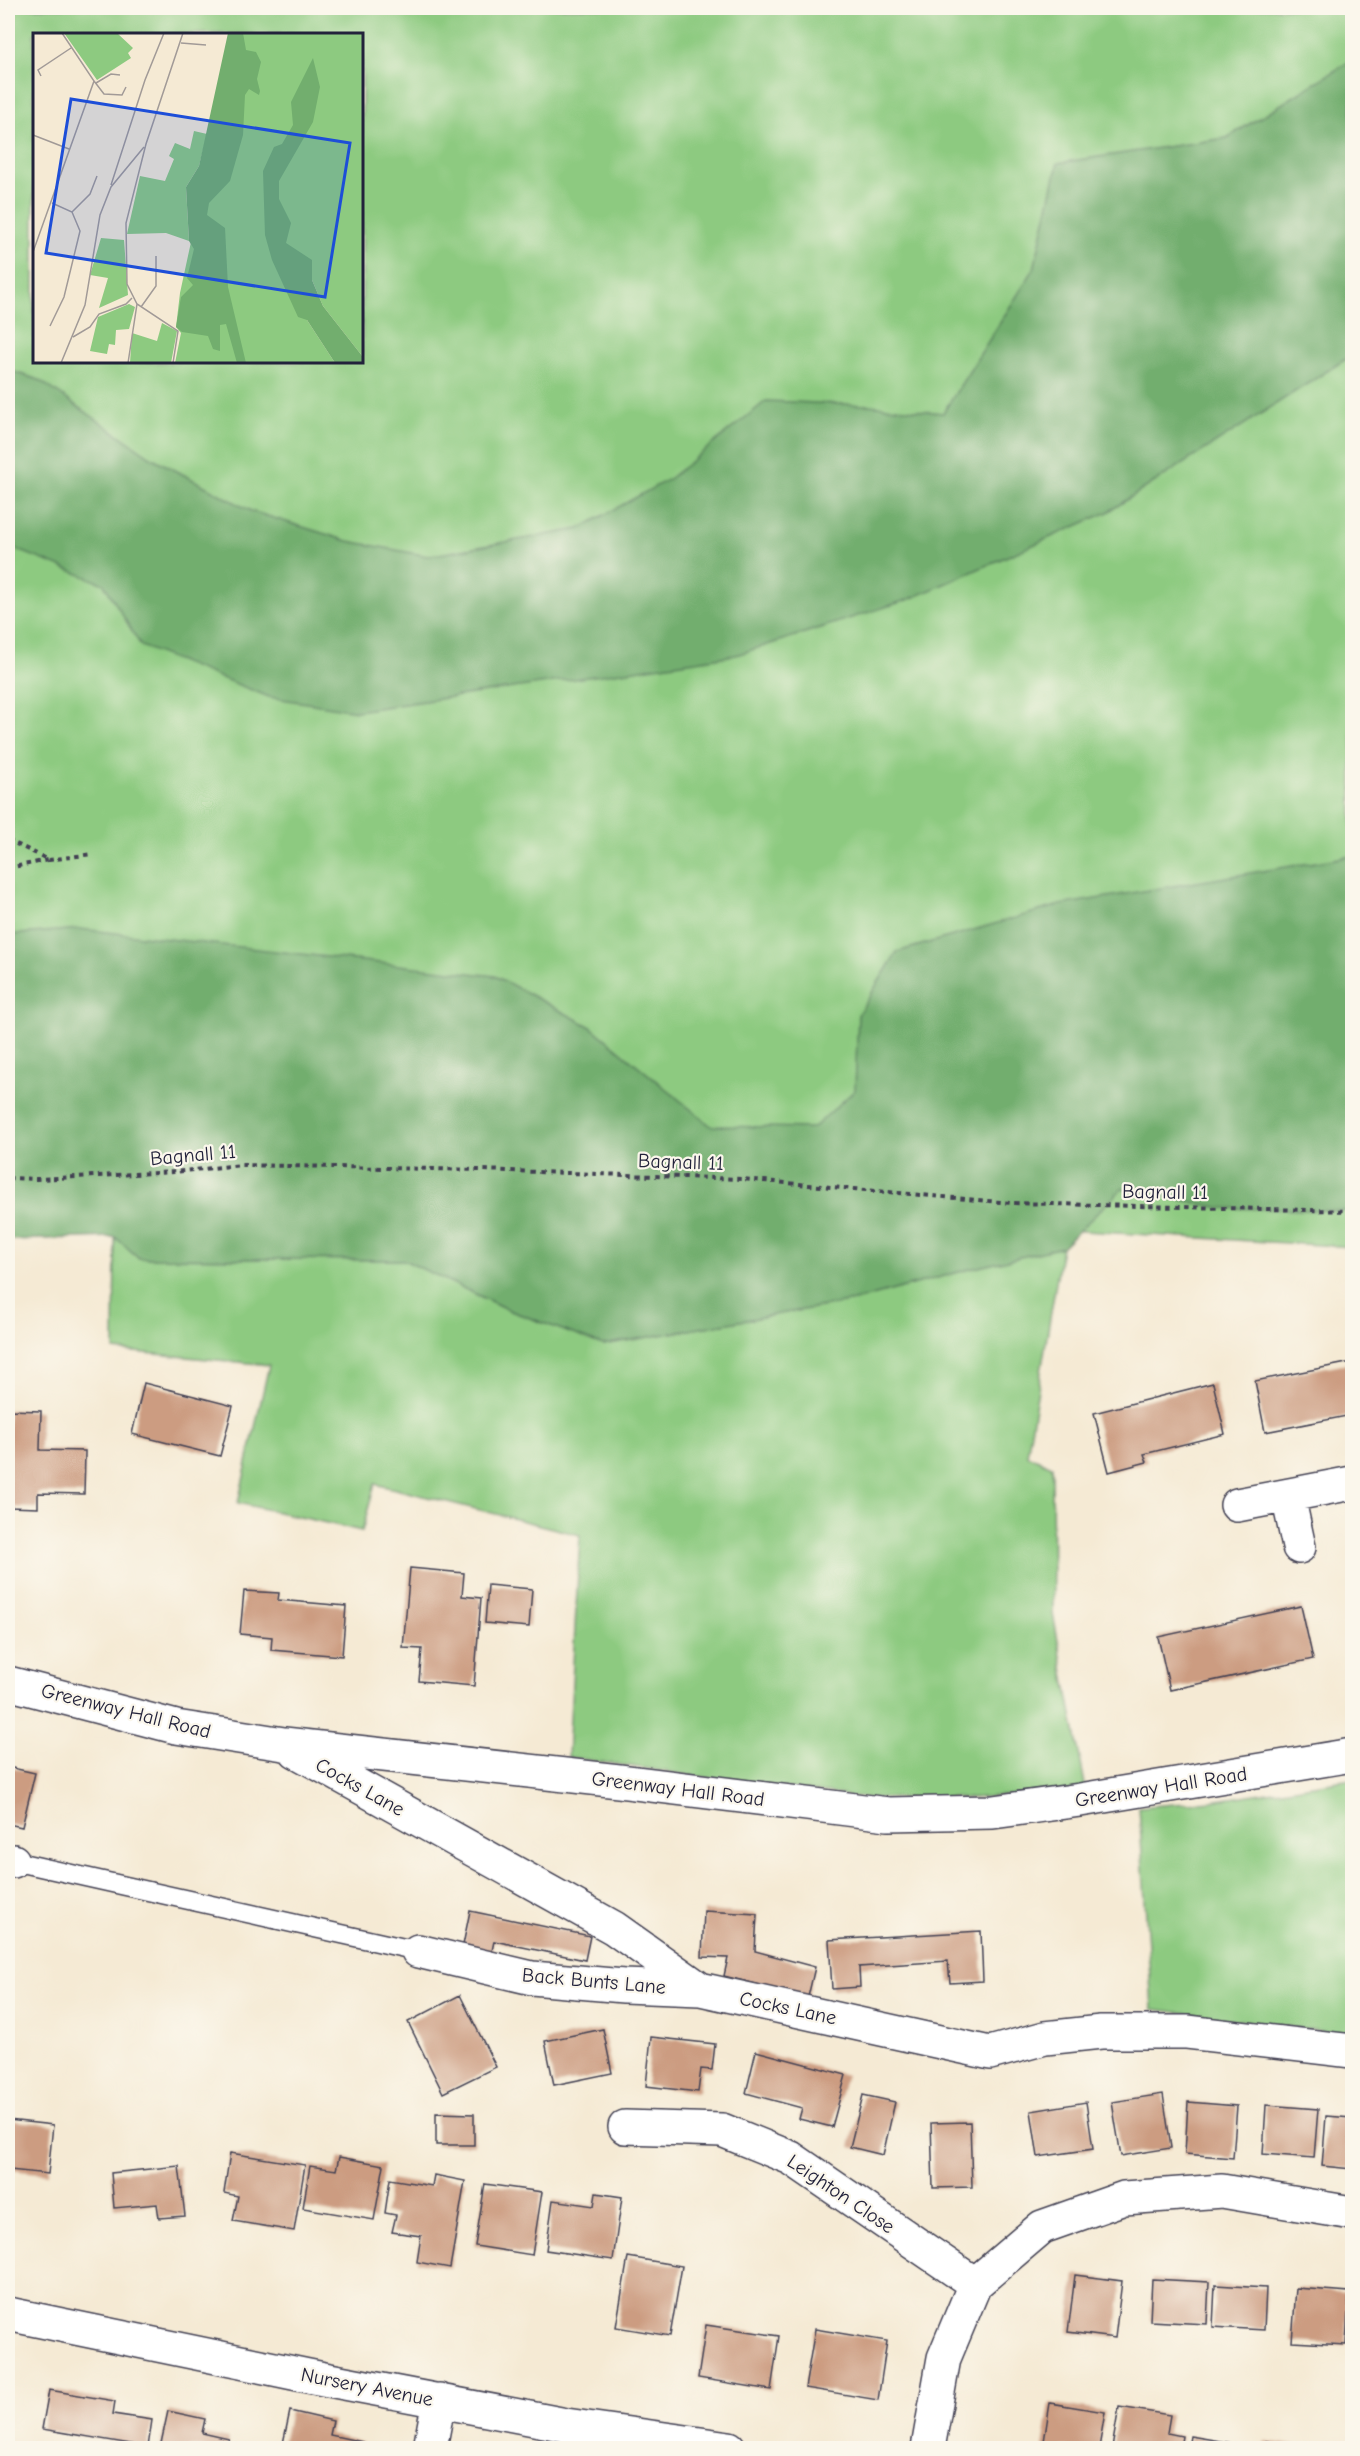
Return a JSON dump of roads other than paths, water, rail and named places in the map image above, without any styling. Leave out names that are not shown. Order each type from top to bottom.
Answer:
[{"type":"street","points":[[1237,1505],[1353,1483]]},
{"type":"street","points":[[1288,1496],[1299,1547]]},
{"type":"street","name":"Greenway Hall Road","points":[[8,1683],[176,1727],[284,1744],[888,1814],[1004,1811],[1353,1755]]},
{"type":"street","name":"Cocks Lane","points":[[284,1744],[614,1928],[700,1989],[990,2053],[1045,2038],[1101,2032],[1187,2032],[1353,2051]]},
{"type":"street","name":"Back Bunts Lane","points":[[418,1951],[532,1978],[624,1986],[700,1989]]},
{"type":"street","name":"Leighton Close","points":[[625,2127],[722,2130],[791,2158],[975,2284]]},
{"type":"street","points":[[928,2448],[944,2358],[975,2284],[1042,2227],[1124,2198],[1222,2191],[1353,2212]]},
{"type":"street","name":"Nursery Avenue","points":[[8,2314],[308,2376],[566,2425],[729,2448]]},
{"type":"street","points":[[430,2448],[439,2400]]},
{"type":"lane","points":[[10,1861],[418,1951]]}]
